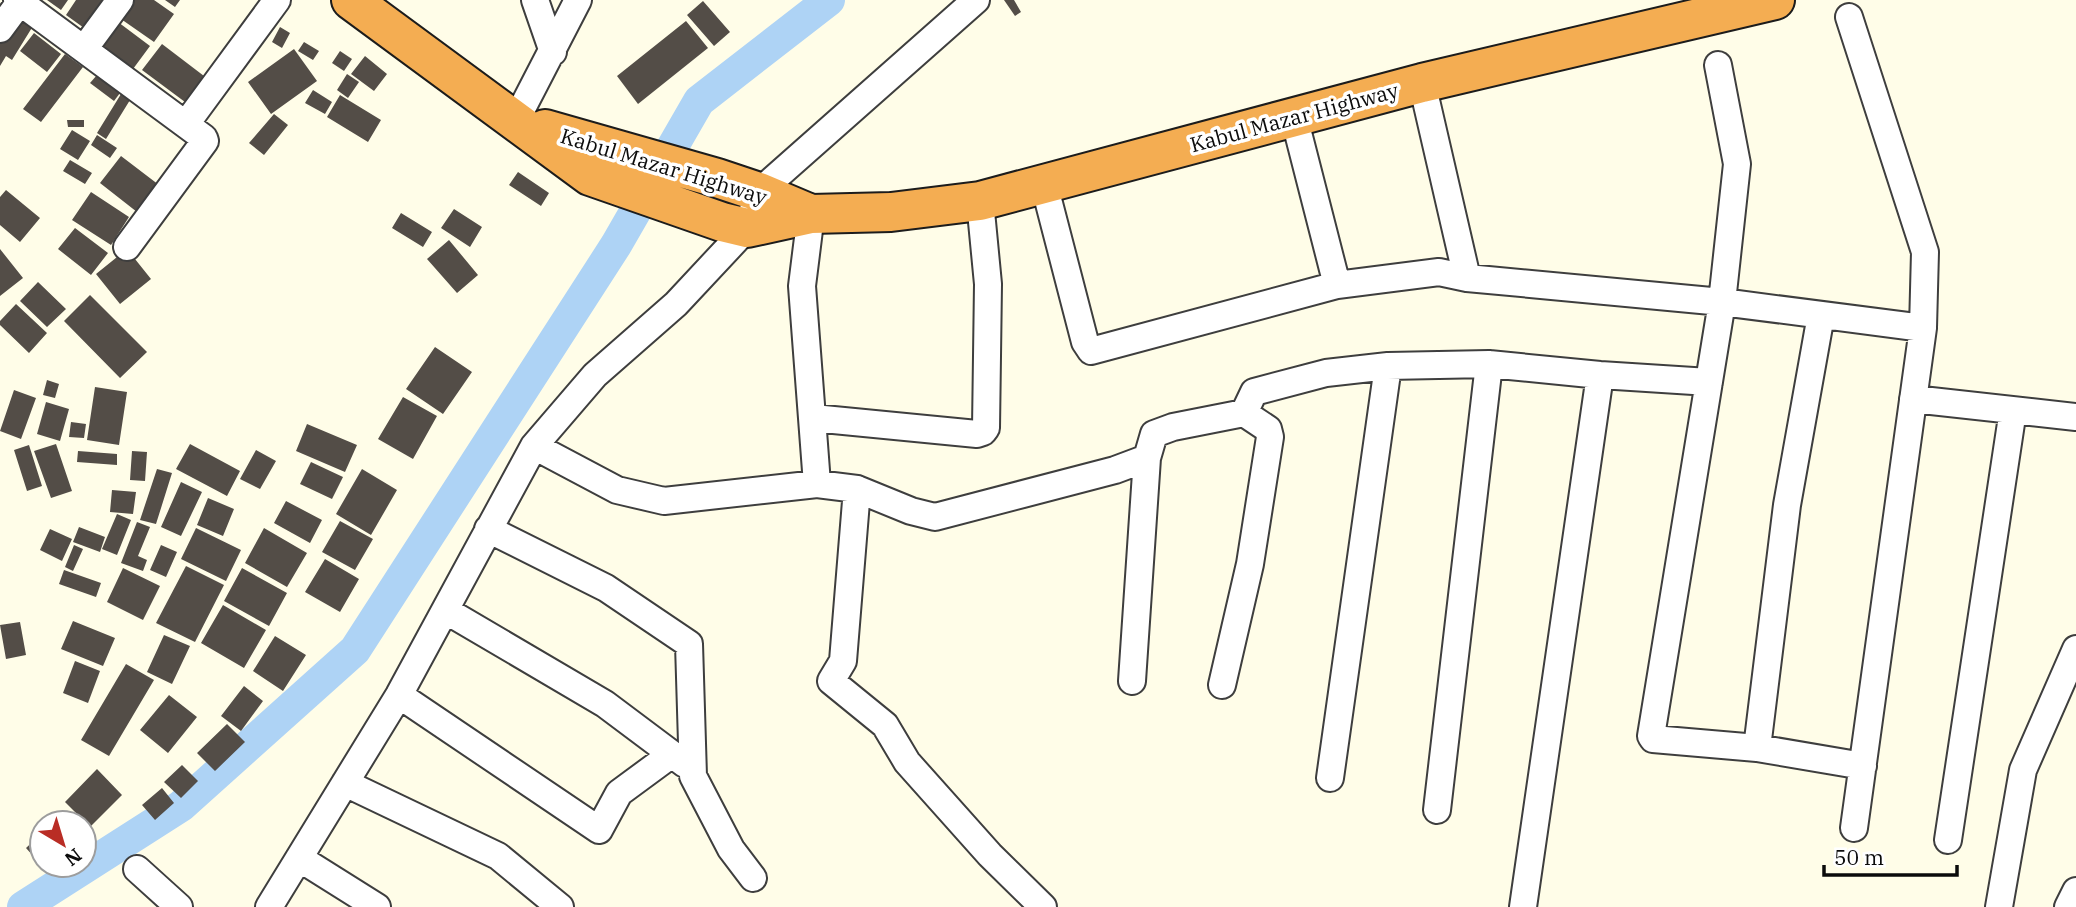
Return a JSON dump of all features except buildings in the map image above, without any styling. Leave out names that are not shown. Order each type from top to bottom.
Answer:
[{"type":"highway","name":"Kabul Mazar Highway","points":[[351,0],[516,120],[596,162],[734,225],[811,214],[891,212],[980,201],[1683,10],[1775,0]]},
{"type":"highway","name":"Kabul Mazar Highway","points":[[596,162],[717,178],[811,214]]},
{"type":"street","points":[[84,50],[120,0]]},
{"type":"street","points":[[186,124],[277,0]]},
{"type":"street","points":[[535,0],[552,52]]},
{"type":"street","points":[[516,120],[578,0]]},
{"type":"street","points":[[269,907],[399,695],[534,446],[595,375],[676,304],[759,192],[976,0]]},
{"type":"street","points":[[0,29],[18,1],[204,138],[205,141],[127,247]]},
{"type":"street","points":[[1849,17],[1925,252],[1923,328],[1854,828]]},
{"type":"street","points":[[1718,65],[1737,164],[1722,302],[1650,733],[1653,739],[1757,748],[1863,766]]},
{"type":"street","points":[[1422,83],[1467,278]]},
{"type":"street","points":[[1294,117],[1337,285]]},
{"type":"street","points":[[1044,184],[1085,342],[1091,351],[1337,285],[1439,272],[1467,278],[1722,302],[1923,328]]},
{"type":"street","points":[[813,418],[977,434],[983,432],[986,428],[988,284],[980,201]]},
{"type":"street","points":[[811,214],[802,286],[817,484]]},
{"type":"street","points":[[1757,748],[1787,505],[1821,315]]},
{"type":"street","points":[[1244,412],[1254,392],[1326,373],[1388,366],[1489,364],[1709,382]]},
{"type":"street","points":[[1437,810],[1489,364]]},
{"type":"street","points":[[1330,778],[1388,366]]},
{"type":"street","points":[[1523,907],[1600,375]]},
{"type":"street","points":[[1913,399],[2076,417]]},
{"type":"street","points":[[1948,840],[2013,410]]},
{"type":"street","points":[[1132,681],[1147,457],[1154,434],[1172,427],[1244,412],[1268,429],[1270,437],[1250,564],[1222,685]]},
{"type":"street","points":[[534,446],[617,490],[664,501],[817,484],[857,489],[911,511],[935,517],[1115,470],[1147,457]]},
{"type":"street","points":[[857,489],[843,661],[831,681],[885,725],[907,762],[990,855],[1043,907]]},
{"type":"street","points":[[488,528],[606,588],[689,644],[682,761]]},
{"type":"street","points":[[445,610],[605,704],[682,761],[731,849],[753,878]]},
{"type":"street","points":[[1999,907],[2023,770],[2076,649]]},
{"type":"street","points":[[399,695],[599,830],[619,793],[682,761]]},
{"type":"street","points":[[345,783],[498,856],[560,907]]},
{"type":"street","points":[[299,858],[377,907]]},
{"type":"street","points":[[137,870],[170,904]]},
{"type":"street","points":[[2068,907],[2076,891]]},
{"type":"waterway","points":[[23,907],[181,806],[355,650],[616,245],[699,101],[829,0]]}]
